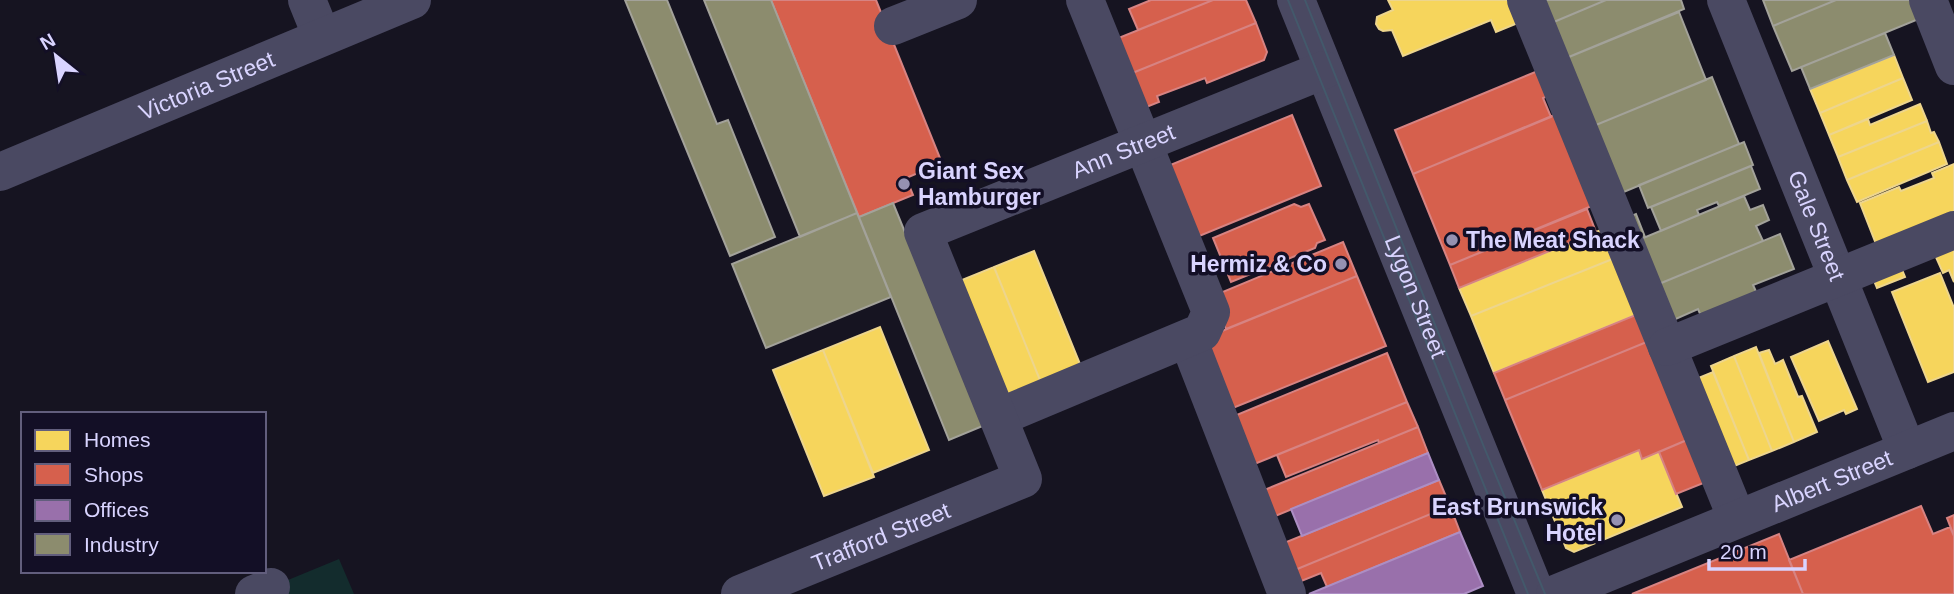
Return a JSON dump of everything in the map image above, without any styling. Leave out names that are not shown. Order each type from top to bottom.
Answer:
[{"type":"street","points":[[307,0],[322,37]]},
{"type":"street","name":"Victoria Street","points":[[0,173],[412,0]]},
{"type":"street","points":[[893,26],[958,0]]},
{"type":"street","points":[[999,417],[1188,339],[1202,332],[1210,312],[1086,0]]},
{"type":"street","name":"Lygon Street","points":[[1296,0],[1536,594]]},
{"type":"street","points":[[1526,0],[1737,519]]},
{"type":"street","name":"Gale Street","points":[[1726,0],[1907,450]]},
{"type":"street","points":[[1928,0],[1954,66]]},
{"type":"street","name":"Ann Street","points":[[999,417],[923,232],[1324,70]]},
{"type":"street","points":[[1667,347],[1954,230]]},
{"type":"street","points":[[1188,339],[1287,594]]},
{"type":"street","name":"Trafford Street","points":[[740,594],[1023,479],[999,417]]},
{"type":"street","name":"Albert Street","points":[[1555,594],[1954,430]]},
{"type":"green space","points":[[339,559],[354,594],[273,594],[271,587]]},
{"type":"building: Homes","points":[[1388,0],[1517,0],[1525,20],[1496,32],[1491,20],[1403,56],[1392,30],[1383,31],[1376,24],[1377,17],[1393,10]]},
{"type":"building: Homes","points":[[1894,55],[1903,78],[1820,113],[1810,89]]},
{"type":"building: Homes","points":[[1903,78],[1912,100],[1829,135],[1820,113]]},
{"type":"building: Homes","points":[[1920,104],[1927,121],[1838,157],[1829,135],[1868,119],[1870,125]]},
{"type":"building: Homes","points":[[1927,121],[1931,133],[1934,132],[1939,142],[1847,180],[1838,157]]},
{"type":"building: Homes","points":[[1939,142],[1947,164],[1857,202],[1847,180]]},
{"type":"building: Homes","points":[[1954,164],[1954,218],[1878,249],[1860,203],[1899,187],[1901,191],[1934,178],[1932,173]]},
{"type":"building: Homes","points":[[1608,227],[1620,256],[1471,316],[1459,288]]},
{"type":"building: Homes","points":[[1931,246],[1954,247],[1954,282],[1949,270],[1943,273]]},
{"type":"building: Homes","points":[[1034,251],[1082,369],[1042,385],[994,267]]},
{"type":"building: Homes","points":[[1620,256],[1643,312],[1494,373],[1471,316]]},
{"type":"building: Homes","points":[[1898,260],[1905,277],[1877,288],[1870,271]]},
{"type":"building: Homes","points":[[994,267],[1042,385],[1000,402],[952,284]]},
{"type":"building: Homes","points":[[1940,273],[1954,308],[1954,372],[1928,382],[1892,292]]},
{"type":"building: Homes","points":[[880,327],[929,450],[873,473],[823,350]]},
{"type":"building: Homes","points":[[1828,341],[1857,409],[1846,414],[1844,410],[1819,421],[1791,357]]},
{"type":"building: Homes","points":[[1756,347],[1794,442],[1772,451],[1734,356]]},
{"type":"building: Homes","points":[[823,350],[874,477],[824,496],[773,370]]},
{"type":"building: Homes","points":[[1769,350],[1775,364],[1783,360],[1798,397],[1802,396],[1817,432],[1794,442],[1759,353]]},
{"type":"building: Homes","points":[[1734,356],[1772,451],[1749,460],[1711,366]]},
{"type":"building: Homes","points":[[1713,372],[1749,460],[1727,469],[1691,381]]},
{"type":"building: Homes","points":[[1639,450],[1642,459],[1659,452],[1682,507],[1574,552],[1566,548],[1542,490]]},
{"type":"building: Shops","points":[[771,0],[876,0],[942,163],[906,178],[913,195],[859,217]]},
{"type":"building: Shops","points":[[1151,0],[1213,0],[1138,30],[1129,9]]},
{"type":"building: Shops","points":[[1213,0],[1246,0],[1256,23],[1125,76],[1111,41]]},
{"type":"building: Shops","points":[[1256,23],[1267,52],[1264,60],[1207,83],[1205,78],[1157,96],[1159,102],[1139,110],[1125,76]]},
{"type":"building: Shops","points":[[1545,68],[1555,93],[1543,98],[1551,117],[1413,174],[1395,130]]},
{"type":"building: Shops","points":[[1561,112],[1599,203],[1450,265],[1413,174]]},
{"type":"building: Shops","points":[[1292,115],[1321,186],[1192,239],[1163,168]]},
{"type":"building: Shops","points":[[1294,204],[1301,207],[1309,204],[1325,240],[1317,243],[1315,248],[1231,282],[1213,238]]},
{"type":"building: Shops","points":[[1587,209],[1596,232],[1459,288],[1450,265]]},
{"type":"building: Shops","points":[[1343,242],[1357,276],[1226,329],[1213,296]]},
{"type":"building: Shops","points":[[1357,276],[1386,346],[1223,412],[1195,342]]},
{"type":"building: Shops","points":[[1643,312],[1654,339],[1505,400],[1494,373]]},
{"type":"building: Shops","points":[[1654,339],[1694,437],[1642,459],[1639,450],[1542,490],[1505,400]]},
{"type":"building: Shops","points":[[1387,353],[1407,402],[1247,467],[1227,419]]},
{"type":"building: Shops","points":[[1407,402],[1418,427],[1286,477],[1277,455]]},
{"type":"building: Shops","points":[[1418,427],[1428,453],[1268,519],[1257,493]]},
{"type":"building: Shops","points":[[1694,437],[1711,480],[1676,494],[1659,452]]},
{"type":"building: Shops","points":[[1439,480],[1450,506],[1290,572],[1279,545]]},
{"type":"building: Shops","points":[[1450,506],[1460,532],[1327,587],[1321,573],[1294,584],[1290,572]]},
{"type":"building: Shops","points":[[1921,506],[1933,534],[1950,527],[1954,536],[1954,594],[1803,594],[1789,560]]},
{"type":"building: Shops","points":[[1954,515],[1954,536],[1947,518]]},
{"type":"building: Shops","points":[[1779,534],[1803,594],[1632,594]]},
{"type":"building: Offices","points":[[1428,453],[1439,480],[1302,536],[1291,509]]},
{"type":"building: Offices","points":[[1460,532],[1483,586],[1464,594],[1309,594]]},
{"type":"building: Industry","points":[[625,0],[667,0],[717,124],[728,120],[775,237],[730,256]]},
{"type":"building: Industry","points":[[704,0],[771,0],[857,213],[800,237]]},
{"type":"building: Industry","points":[[1539,0],[1606,0],[1549,24]]},
{"type":"building: Industry","points":[[1606,0],[1681,0],[1684,9],[1564,59],[1549,24]]},
{"type":"building: Industry","points":[[1763,0],[1836,0],[1773,26]]},
{"type":"building: Industry","points":[[1836,0],[1919,0],[1926,16],[1792,71],[1773,26]]},
{"type":"building: Industry","points":[[1679,12],[1706,80],[1591,127],[1564,59]]},
{"type":"building: Industry","points":[[1885,33],[1894,55],[1810,89],[1801,67]]},
{"type":"building: Industry","points":[[1712,77],[1739,144],[1619,194],[1591,127]]},
{"type":"building: Industry","points":[[1744,142],[1753,165],[1648,208],[1639,185]]},
{"type":"building: Industry","points":[[1751,166],[1760,189],[1719,206],[1717,202],[1697,210],[1699,215],[1661,231],[1651,207]]},
{"type":"building: Industry","points":[[1744,196],[1750,210],[1763,205],[1769,220],[1756,226],[1763,241],[1654,286],[1636,241]]},
{"type":"building: Industry","points":[[893,203],[990,423],[949,440],[859,217]]},
{"type":"building: Industry","points":[[857,213],[891,297],[766,348],[732,264]]},
{"type":"building: Industry","points":[[1636,214],[1645,237],[1636,241],[1626,218]]},
{"type":"building: Industry","points":[[1780,234],[1794,269],[1753,285],[1760,300],[1704,323],[1698,309],[1669,322],[1654,286]]},
{"type":"tram line","points":[[1288,0],[1528,594]]},
{"type":"tram line","points":[[1305,0],[1545,594]]},
{"type":"place","name":"Giant Sex Hamburger","points":[[904,184]]},
{"type":"place","name":"The Meat Shack","points":[[1452,240]]},
{"type":"place","name":"Hermiz & Co","points":[[1341,264]]},
{"type":"place","name":"East Brunswick Hotel","points":[[1617,520]]}]
